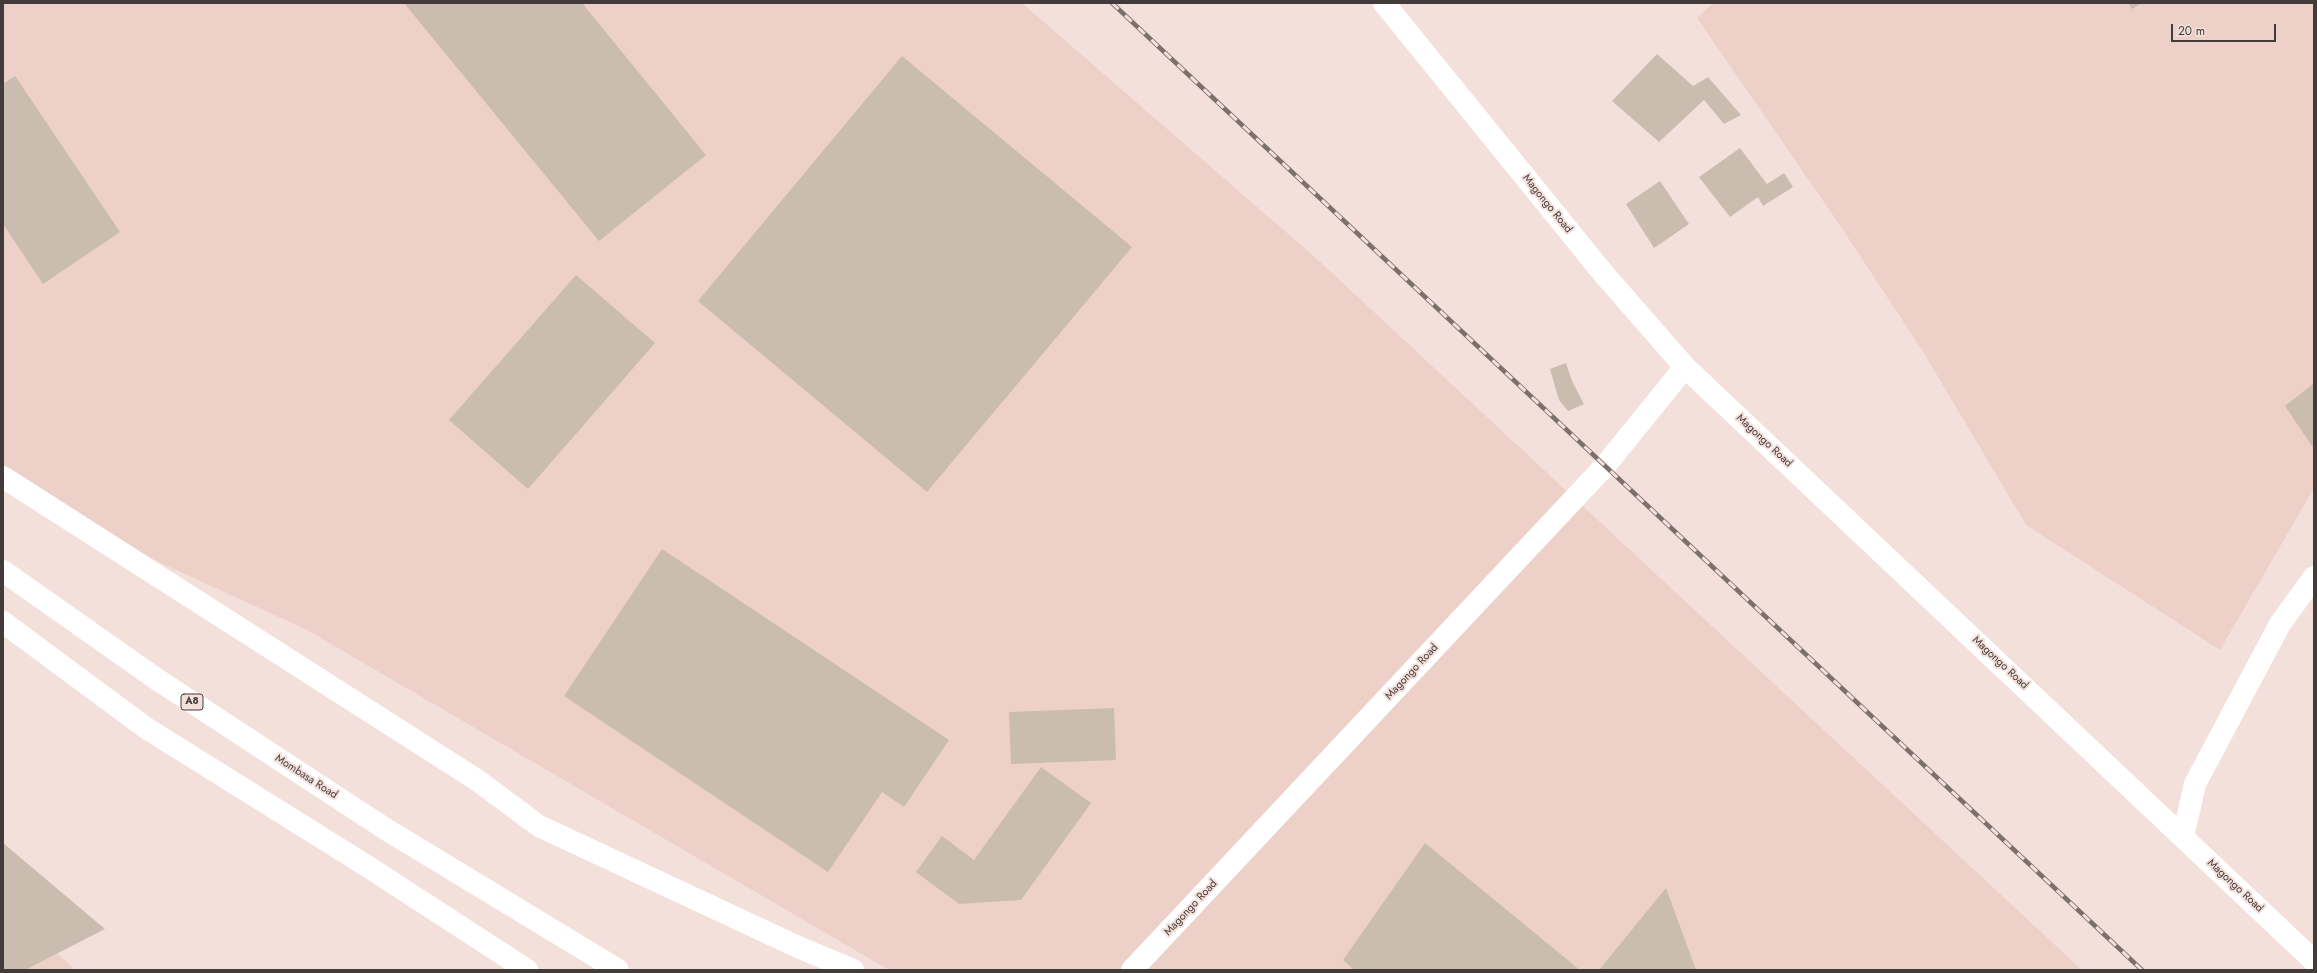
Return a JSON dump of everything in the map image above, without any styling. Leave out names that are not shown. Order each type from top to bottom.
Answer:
[{"type":"main road","name":"Magongo Road","points":[[1373,3],[1412,38]]},
{"type":"main road","name":"Magongo Road","points":[[1384,3],[1603,273],[1685,367],[2314,961]]},
{"type":"main road","name":"Magongo Road","points":[[1132,970],[1604,467],[1685,367]]},
{"type":"main road","points":[[3,477],[477,780],[539,826],[798,947],[853,970]]},
{"type":"main road","name":"Mombasa Road","points":[[3,571],[156,678],[384,828],[618,970]]},
{"type":"main road","points":[[2183,837],[2195,784],[2280,624],[2314,577]]},
{"type":"main road","points":[[3,622],[146,728],[370,868],[527,970]]},
{"type":"shaded area","points":[[3,3],[1022,3],[1317,259],[2082,970],[889,970],[307,630],[30,503],[3,474]]},
{"type":"shaded area","points":[[1713,3],[2314,3],[2314,488],[2220,650],[2026,525],[1922,350],[1839,224],[1697,18]]},
{"type":"shaded area","points":[[3,900],[75,970],[3,970]]},
{"type":"building","points":[[404,3],[582,3],[706,155],[599,241]]},
{"type":"building","points":[[2128,3],[2142,3],[2132,9]]},
{"type":"building","points":[[1657,54],[1693,86],[1708,77],[1741,115],[1724,124],[1704,100],[1659,142],[1612,101]]},
{"type":"building","points":[[902,56],[1132,247],[927,492],[698,301]]},
{"type":"building","points":[[15,76],[120,232],[43,284],[3,224],[3,84]]},
{"type":"building","points":[[1740,148],[1767,184],[1784,173],[1793,187],[1763,206],[1758,197],[1730,217],[1699,177]]},
{"type":"building","points":[[1660,181],[1689,224],[1654,248],[1626,204]]},
{"type":"building","points":[[576,275],[655,343],[528,489],[449,420]]},
{"type":"building","points":[[1566,363],[1572,381],[1584,404],[1568,411],[1559,400],[1550,369]]},
{"type":"building","points":[[2314,383],[2314,449],[2285,406]]},
{"type":"building","points":[[662,549],[949,740],[904,807],[882,792],[828,872],[564,696]]},
{"type":"building","points":[[1114,708],[1116,760],[1011,764],[1009,712]]},
{"type":"building","points":[[1041,767],[1091,803],[1021,900],[959,904],[916,872],[942,836],[974,860]]},
{"type":"building","points":[[3,843],[105,929],[25,970],[3,970]]},
{"type":"building","points":[[1425,843],[1580,970],[1354,970],[1343,960]]},
{"type":"building","points":[[1666,888],[1696,970],[1599,970]]},
{"type":"railway","points":[[1112,3],[2142,970]]}]
